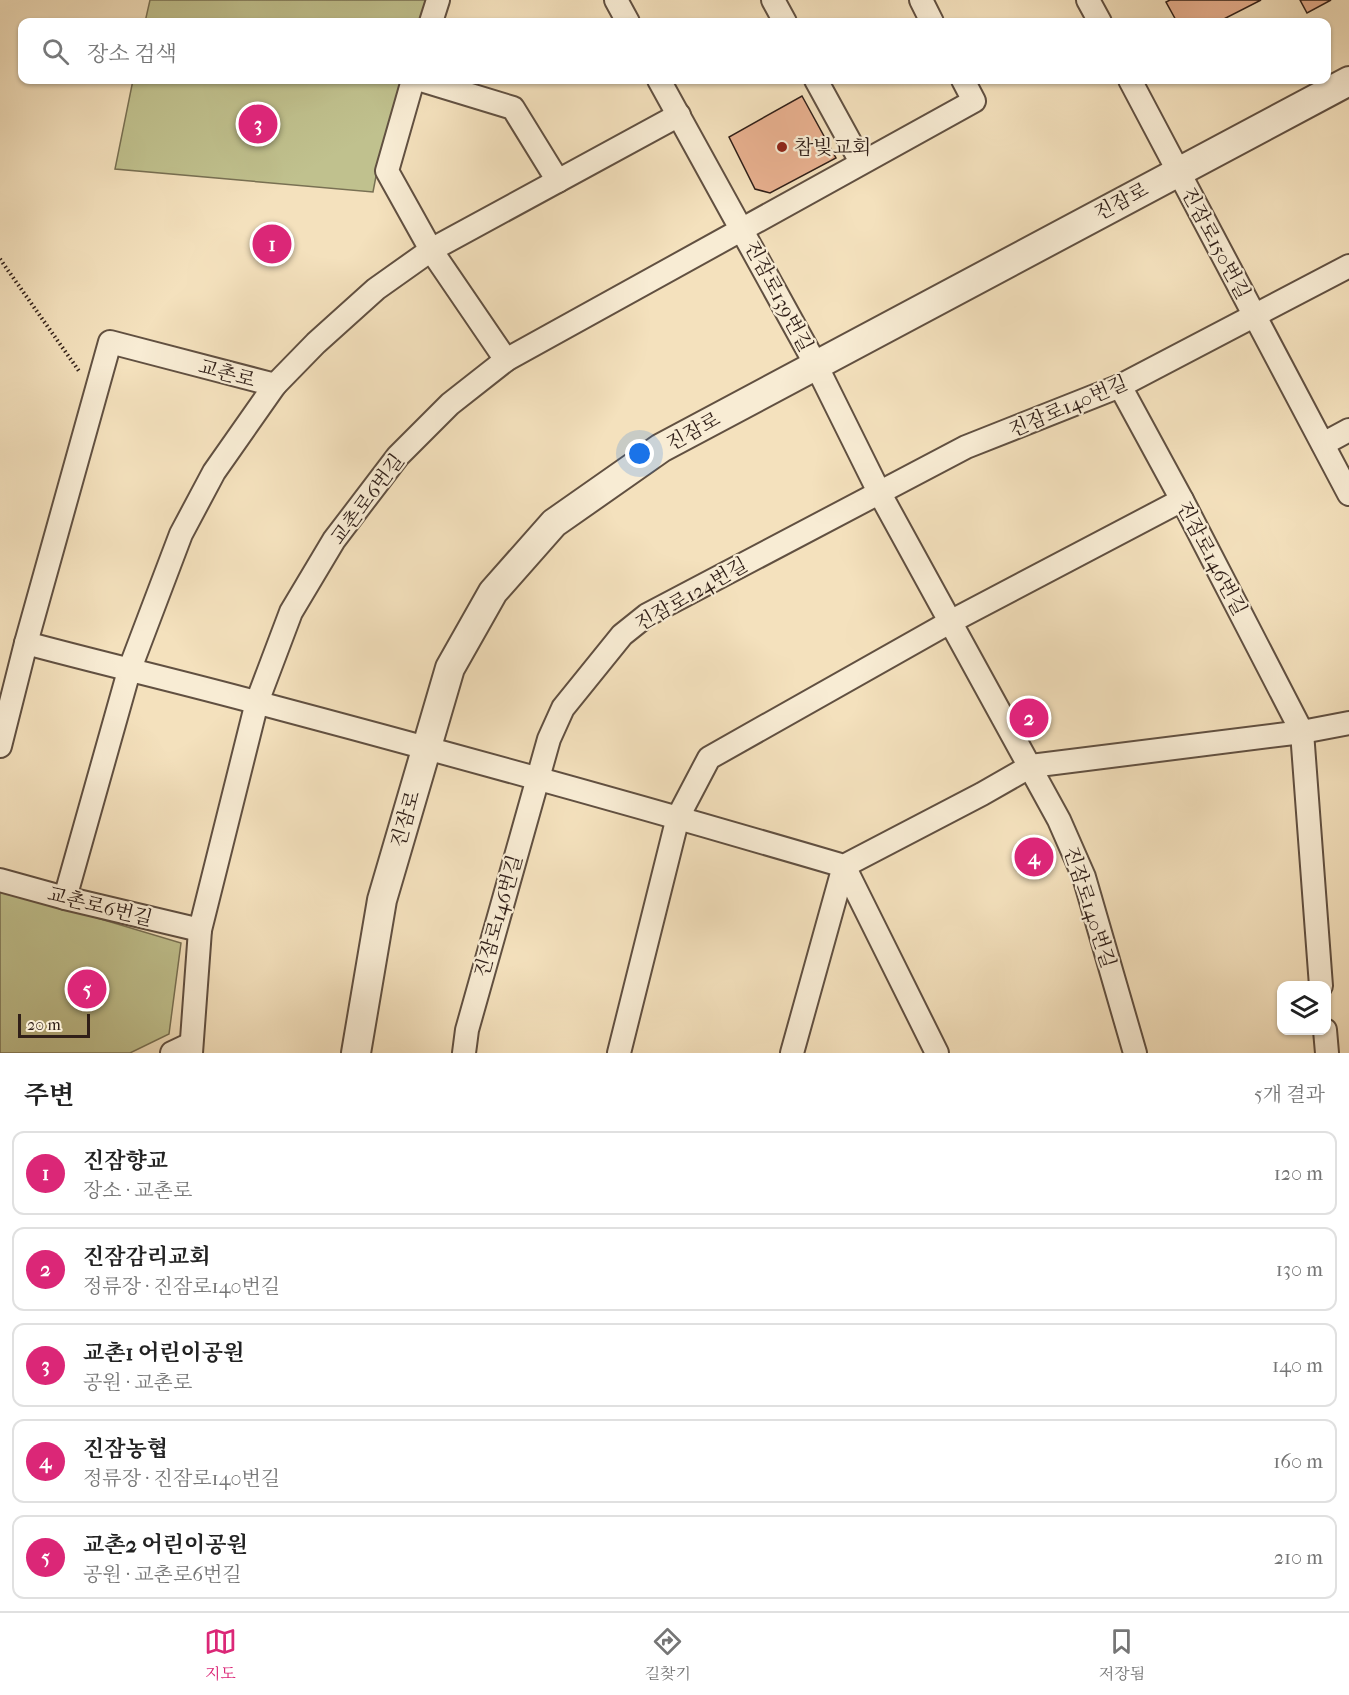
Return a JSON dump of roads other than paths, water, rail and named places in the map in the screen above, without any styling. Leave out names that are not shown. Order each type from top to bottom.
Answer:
[{"type":"street","points":[[432,18],[438,0]]},
{"type":"street","points":[[616,0],[626,18]]},
{"type":"street","points":[[773,0],[783,18]]},
{"type":"street","points":[[921,0],[930,18]]},
{"type":"street","points":[[1088,0],[1098,18]]},
{"type":"street","name":"진잠로","points":[[356,1053],[382,900],[450,668],[494,592],[554,523],[661,448],[1349,81]]},
{"type":"street","points":[[412,84],[387,171],[431,250],[506,360]]},
{"type":"street","points":[[434,84],[513,108],[558,181]]},
{"type":"street","name":"진잠로139번길","points":[[661,84],[816,365]]},
{"type":"street","points":[[818,84],[861,162]]},
{"type":"street","name":"진잠로139번길","points":[[742,228],[974,101],[965,84]]},
{"type":"street","name":"진잠로150번길","points":[[1132,84],[1349,494]]},
{"type":"street","name":"교촌로","points":[[0,746],[26,643],[110,342],[275,386],[316,343],[376,289],[431,250],[679,115]]},
{"type":"street","name":"교촌로6번길","points":[[185,1050],[200,930],[257,702],[291,612],[334,540],[398,456],[450,404],[506,360],[742,228]]},
{"type":"street","name":"진잠로150번길","points":[[1254,315],[1349,266]]},
{"type":"street","name":"진잠로140번길","points":[[879,492],[966,447],[1120,386],[1254,315]]},
{"type":"street","name":"진잠로140번길","points":[[816,365],[879,492],[1059,820],[1084,877],[1135,1053]]},
{"type":"street","points":[[65,898],[129,671],[181,534],[214,472],[275,386]]},
{"type":"street","name":"진잠로146번길","points":[[1120,386],[1182,500],[1302,732],[1321,981]]},
{"type":"street","points":[[1323,444],[1349,430]]},
{"type":"street","name":"진잠로124번길","points":[[536,779],[549,739],[563,708],[622,635],[647,615],[879,492]]},
{"type":"street","points":[[619,1053],[678,818],[709,758],[950,622],[1182,500]]},
{"type":"street","points":[[26,643],[257,702],[844,866],[1031,766],[1302,732],[1349,723]]},
{"type":"street","name":"진잠로146번길","points":[[464,1053],[466,1030],[536,779]]},
{"type":"street","points":[[792,1053],[844,866]]},
{"type":"street","points":[[844,866],[937,1053]]},
{"type":"street","name":"교촌로6번길","points":[[0,880],[200,930]]},
{"type":"street","points":[[1325,1035],[1327,1053]]},
{"type":"place","name":"교촌1 어린이공원","points":[[258,124]]},
{"type":"place","name":"참빛교회","points":[[782,147]]},
{"type":"place","name":"진잠향교","points":[[272,244]]},
{"type":"place","name":"진잠감리교회","points":[[1029,718]]},
{"type":"place","name":"진잠농협","points":[[1034,857]]},
{"type":"place","name":"교촌2 어린이공원","points":[[87,989]]}]
